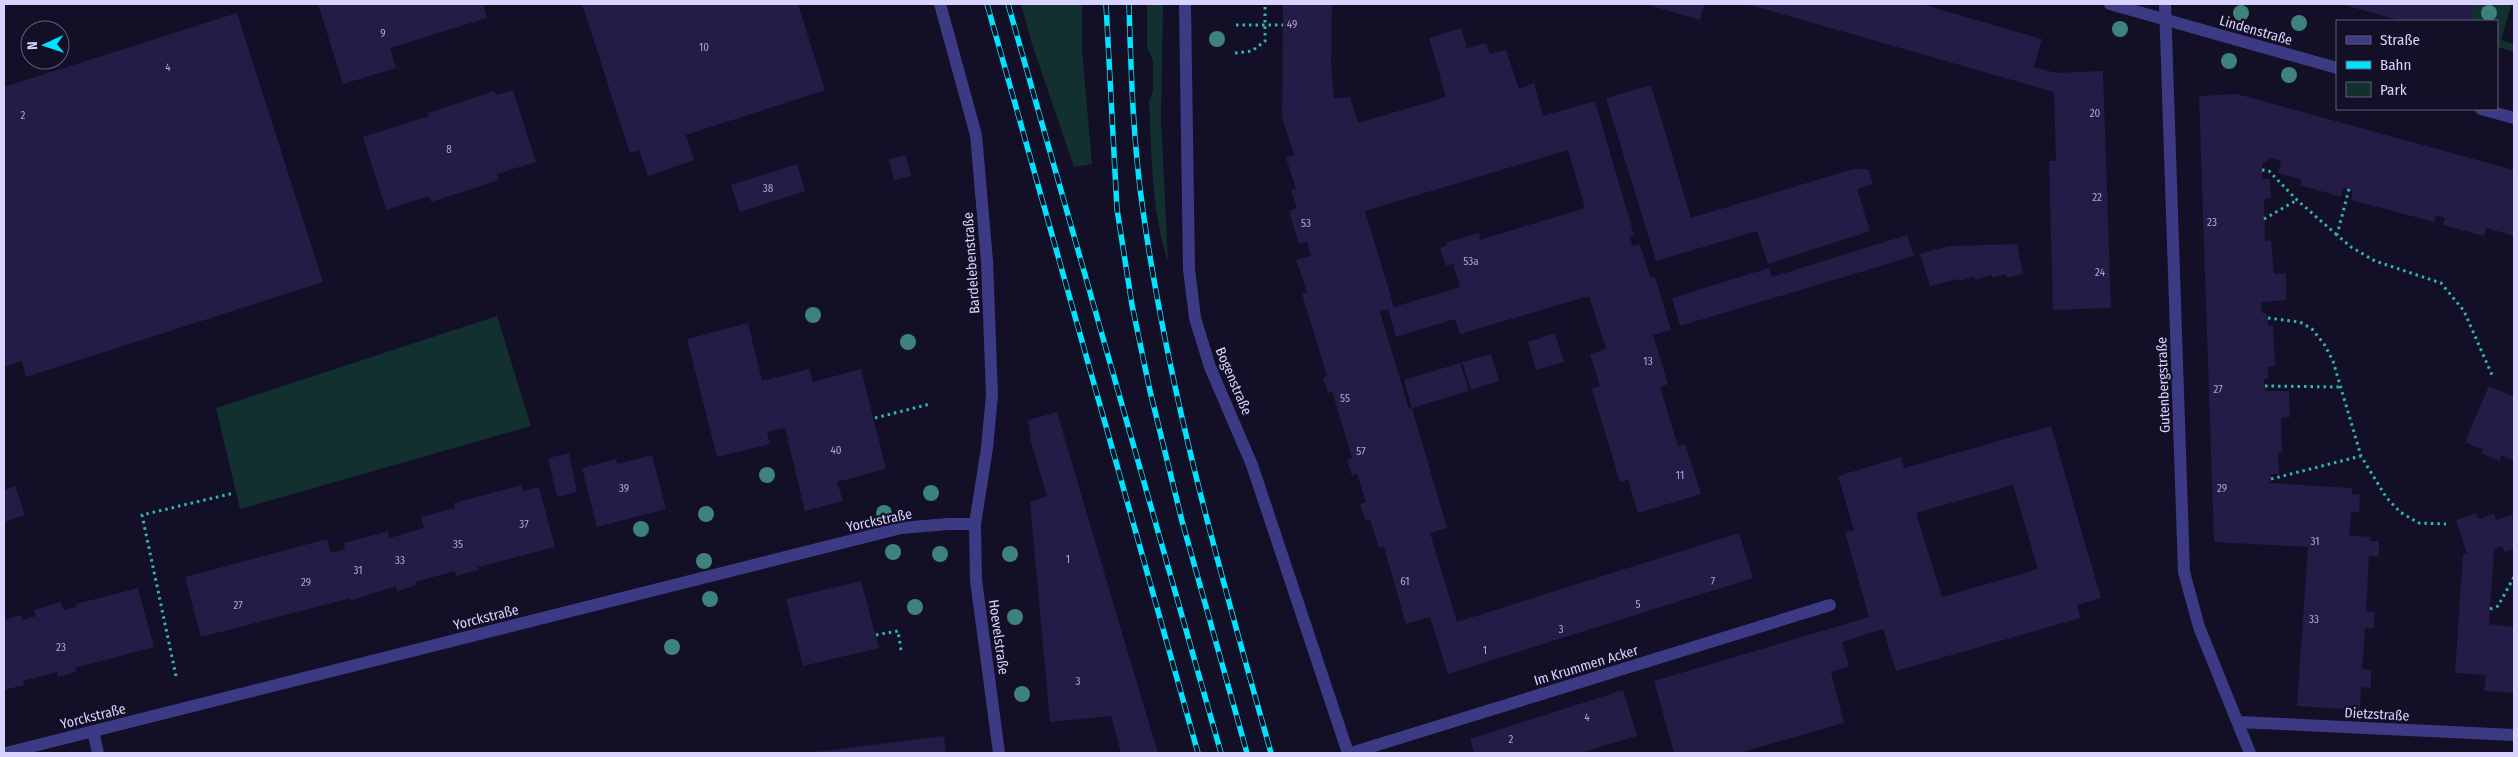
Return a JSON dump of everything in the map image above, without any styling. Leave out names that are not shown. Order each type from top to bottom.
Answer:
[{"type":"street","name":"Bardelebenstraße","points":[[940,4],[976,135],[987,261],[992,395],[988,448],[975,524]]},
{"type":"street","name":"Bogenstraße","points":[[1185,4],[1188,269],[1195,318],[1210,367],[1235,421],[1252,465],[1350,753]]},
{"type":"street","name":"Lindenstraße","points":[[2110,4],[2336,68]]},
{"type":"street","name":"Gutenbergstraße","points":[[2165,4],[2184,572],[2200,626],[2250,753]]},
{"type":"street","points":[[2485,110],[2514,118]]},
{"type":"street","name":"Yorckstraße","points":[[6,753],[902,528],[975,524]]},
{"type":"street","name":"Hoevelstraße","points":[[975,524],[976,580],[999,753]]},
{"type":"street","name":"Im Krummen Acker","points":[[1350,753],[1830,605]]},
{"type":"street","name":"Dietzstraße","points":[[2238,722],[2514,735]]},
{"type":"street","points":[[93,731],[98,753]]},
{"type":"path","points":[[1235,53],[1252,51],[1265,41],[1265,4]]},
{"type":"path","points":[[1236,25],[1283,24]]},
{"type":"path","points":[[2262,170],[2269,170],[2297,200],[2350,247],[2375,261],[2442,283],[2464,311],[2492,375]]},
{"type":"path","points":[[2337,235],[2349,189]]},
{"type":"path","points":[[2264,219],[2297,200]]},
{"type":"path","points":[[2268,318],[2300,322],[2312,329],[2324,344],[2333,361],[2361,456],[2386,497],[2400,512],[2419,523],[2446,524]]},
{"type":"path","points":[[2264,386],[2340,387]]},
{"type":"path","points":[[875,418],[930,404]]},
{"type":"path","points":[[2271,479],[2361,456]]},
{"type":"path","points":[[176,676],[142,515],[234,493]]},
{"type":"path","points":[[2490,609],[2498,606],[2514,577]]},
{"type":"path","points":[[876,635],[898,631],[901,650]]},
{"type":"green space","points":[[1021,4],[1082,4],[1082,50],[1092,164],[1074,167],[1032,44]]},
{"type":"green space","points":[[1147,4],[1163,4],[1161,119],[1168,261],[1158,222],[1153,182],[1149,102],[1153,91],[1153,60],[1147,47]]},
{"type":"green space","points":[[2474,4],[2509,4],[2511,6],[2501,40],[2514,44],[2514,52],[2498,47],[2498,20],[2470,20]]},
{"type":"green space","points":[[497,316],[531,426],[240,509],[216,408]]},
{"type":"building","points":[[318,4],[483,4],[487,18],[390,48],[396,68],[343,84]]},
{"type":"building","points":[[582,4],[798,4],[825,90],[686,135],[694,160],[648,176],[639,150],[630,153]]},
{"type":"building","points":[[1283,4],[1332,4],[1331,66],[1334,98],[1350,97],[1358,123],[1446,97],[1429,38],[1461,28],[1467,48],[1486,43],[1490,54],[1506,50],[1519,89],[1534,83],[1543,116],[1595,101],[1634,235],[1629,236],[1633,246],[1640,244],[1650,277],[1655,277],[1671,330],[1653,335],[1668,384],[1660,387],[1678,446],[1685,444],[1701,494],[1638,513],[1628,480],[1620,482],[1592,389],[1600,386],[1590,354],[1606,349],[1589,296],[1460,334],[1455,319],[1396,337],[1388,309],[1380,312],[1409,409],[1412,408],[1447,528],[1430,533],[1457,622],[1739,533],[1753,578],[1448,674],[1430,617],[1406,624],[1384,547],[1379,548],[1370,519],[1365,520],[1360,504],[1366,502],[1357,474],[1352,476],[1347,460],[1352,458],[1332,391],[1328,393],[1323,378],[1327,376],[1302,294],[1307,292],[1296,260],[1311,256],[1307,242],[1299,244],[1289,211],[1297,208],[1291,190],[1296,189],[1286,158],[1294,155],[1282,117]],"holes":[[[1568,150],[1585,208],[1480,240],[1479,233],[1447,242],[1447,245],[1440,248],[1446,266],[1453,264],[1460,287],[1394,307],[1365,211]]]},
{"type":"building","points":[[1645,4],[1704,4],[1700,20]]},
{"type":"building","points":[[1747,4],[1921,4],[2042,39],[2034,67],[2056,73],[2103,71],[2111,308],[2053,310],[2049,161],[2056,161],[2054,92]]},
{"type":"building","points":[[2341,4],[2475,4],[2470,20],[2398,20]]},
{"type":"building","points":[[237,13],[323,282],[26,377],[22,361],[4,367],[4,87],[58,70],[70,70],[70,66]]},
{"type":"building","points":[[1651,85],[1691,218],[1853,169],[1868,169],[1873,184],[1857,189],[1870,231],[1768,264],[1757,231],[1656,261],[1606,98]]},
{"type":"building","points":[[513,90],[536,162],[497,174],[499,180],[431,202],[429,196],[386,210],[363,137],[429,116],[428,113],[494,91],[496,95]]},
{"type":"building","points":[[2237,94],[2514,170],[2514,236],[2486,228],[2484,236],[2443,225],[2445,218],[2436,215],[2434,222],[2351,200],[2353,191],[2349,189],[2343,188],[2341,197],[2300,185],[2302,180],[2278,173],[2281,161],[2271,158],[2262,164],[2262,179],[2270,179],[2271,198],[2264,199],[2265,241],[2271,240],[2274,274],[2286,273],[2286,300],[2261,302],[2262,313],[2267,313],[2268,325],[2273,326],[2275,366],[2268,367],[2268,379],[2264,379],[2265,391],[2289,391],[2290,417],[2281,418],[2282,452],[2278,453],[2279,474],[2271,474],[2270,483],[2352,488],[2352,494],[2360,495],[2359,512],[2351,512],[2349,535],[2370,537],[2370,541],[2379,541],[2379,557],[2369,556],[2366,611],[2375,612],[2374,628],[2365,628],[2362,669],[2371,670],[2371,688],[2361,687],[2360,710],[2297,706],[2308,547],[2214,542],[2199,96]]},
{"type":"building","points":[[906,155],[911,176],[894,180],[889,159]]},
{"type":"building","points":[[797,164],[805,191],[740,212],[731,185]]},
{"type":"building","points":[[1907,235],[1914,256],[1680,326],[1672,298],[1769,268],[1772,277]]},
{"type":"building","points":[[2017,244],[2023,274],[2007,278],[2006,274],[1992,278],[1991,275],[1975,280],[1974,277],[1930,286],[1920,254],[1948,246]]},
{"type":"building","points":[[748,323],[762,381],[809,369],[813,382],[861,369],[886,469],[837,482],[843,501],[805,511],[785,428],[767,432],[770,444],[717,457],[687,339]]},
{"type":"building","points":[[1555,333],[1564,362],[1536,370],[1528,342]]},
{"type":"building","points":[[1491,354],[1499,381],[1471,390],[1462,362]]},
{"type":"building","points":[[1460,363],[1469,391],[1412,408],[1404,380]]},
{"type":"building","points":[[2489,386],[2514,397],[2514,461],[2502,455],[2499,461],[2481,453],[2484,450],[2465,442]]},
{"type":"building","points":[[1057,412],[1158,753],[1121,753],[1111,716],[1050,722],[1030,502],[1047,496],[1031,442],[1028,420]]},
{"type":"building","points":[[2051,426],[2101,598],[2077,605],[2080,618],[1896,671],[1883,629],[1842,642],[1849,666],[1831,672],[1844,723],[1739,753],[1674,753],[1654,681],[1869,617],[1845,532],[1854,530],[1838,476],[1901,457],[1904,468]],"holes":[[[2013,485],[2038,569],[1942,597],[1916,513]]]},
{"type":"building","points":[[569,453],[577,492],[557,497],[548,458]]},
{"type":"building","points":[[652,455],[666,509],[597,527],[582,468],[616,459],[617,464]]},
{"type":"building","points":[[521,485],[523,491],[539,487],[555,547],[478,567],[479,570],[456,576],[455,571],[415,582],[417,585],[397,591],[396,586],[350,601],[349,598],[201,637],[185,577],[327,539],[331,553],[345,549],[344,543],[388,531],[389,538],[424,528],[421,517],[455,508],[454,503]]},
{"type":"building","points":[[15,486],[25,515],[4,522],[4,490]]},
{"type":"building","points":[[2476,513],[2478,519],[2494,514],[2496,520],[2511,515],[2514,521],[2514,549],[2504,552],[2502,546],[2494,549],[2489,624],[2514,627],[2514,693],[2484,691],[2486,675],[2455,673],[2463,554],[2467,554],[2456,520]]},
{"type":"building","points":[[861,581],[879,648],[803,666],[786,599]]},
{"type":"building","points":[[138,588],[154,647],[75,668],[76,672],[58,677],[57,672],[23,681],[24,685],[4,690],[4,620],[21,615],[22,620],[36,616],[34,610],[61,602],[64,610],[76,607],[76,604]]},
{"type":"building","points":[[1623,690],[1637,736],[1580,753],[1474,753],[1470,739]]},
{"type":"building","points":[[944,736],[946,753],[814,753],[814,752]]},
{"type":"railway","points":[[987,4],[1198,753]]},
{"type":"railway","points":[[1008,4],[1221,753]]},
{"type":"railway","points":[[1106,4],[1117,209],[1132,305],[1150,391],[1182,521],[1247,753]]},
{"type":"railway","points":[[1129,4],[1137,159],[1154,280],[1167,348],[1198,484],[1271,753]]}]
